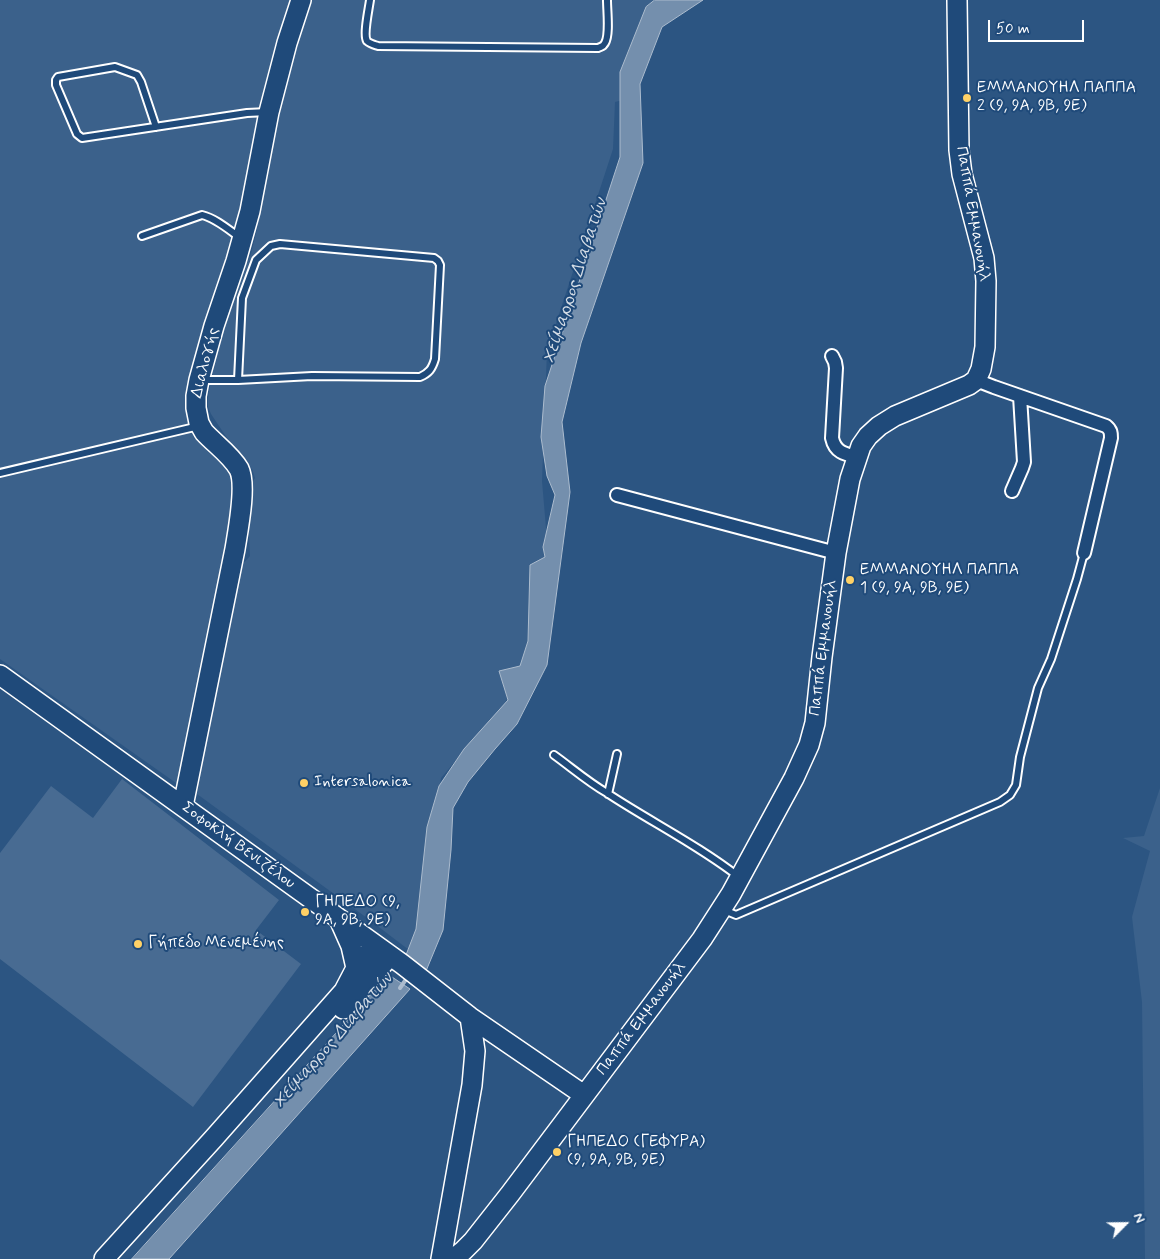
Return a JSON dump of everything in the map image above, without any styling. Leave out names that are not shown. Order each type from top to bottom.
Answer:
[{"type":"street","name":"Διαλογής","points":[[183,806],[239,526],[242,488],[242,476],[237,467],[204,432],[196,413],[195,402],[214,326],[250,211],[269,112],[287,43],[301,0]]},
{"type":"street","name":"Παππά Εμμανουήλ","points":[[453,1259],[473,1241],[722,910],[794,778],[816,724],[822,657],[836,553],[850,479],[861,446],[879,426],[895,416],[969,385],[976,380],[981,369],[985,347],[986,281],[984,258],[962,174],[959,150],[957,0]]},
{"type":"street","points":[[832,356],[836,368],[833,444],[835,448],[845,454],[857,457]]},
{"type":"street","points":[[976,380],[1106,426],[1111,432],[1084,553]]},
{"type":"street","points":[[1012,491],[1024,462],[1020,396]]},
{"type":"street","points":[[617,495],[836,553]]},
{"type":"street","name":"Σοφοκλή Βενιζέλου","points":[[0,675],[396,960],[470,1017],[584,1095]]},
{"type":"street","points":[[338,918],[351,946],[356,968]]},
{"type":"street","points":[[104,1259],[344,991],[356,968],[375,945]]},
{"type":"street","points":[[118,1259],[396,960]]},
{"type":"street","points":[[441,1259],[474,1072],[475,1051],[470,1017]]},
{"type":"lane","points":[[370,0],[366,35],[368,41],[378,46],[598,48],[603,46],[608,35],[607,0]]},
{"type":"lane","points":[[156,127],[137,75],[114,67],[58,77],[56,80],[56,85],[82,138],[156,127],[247,113],[269,112]]},
{"type":"lane","points":[[142,236],[202,215],[224,226],[242,240]]},
{"type":"lane","points":[[199,380],[238,380],[312,376],[420,377],[427,374],[435,359],[440,266],[438,261],[434,258],[280,244],[271,246],[256,260],[242,298],[238,380]]},
{"type":"lane","points":[[0,473],[201,426]]},
{"type":"lane","points":[[722,910],[736,915],[1000,802],[1010,795],[1016,786],[1020,757],[1038,688],[1051,659],[1084,553]]},
{"type":"lane","points":[[608,794],[617,754]]},
{"type":"lane","points":[[554,755],[608,794],[688,842],[740,878]]},
{"type":"shaded area","points":[[0,0],[291,0],[278,44],[244,207],[194,364],[186,398],[188,421],[194,438],[227,465],[234,486],[233,507],[186,790],[0,659]]},
{"type":"shaded area","points":[[310,0],[659,0],[623,100],[615,102],[613,149],[547,351],[542,481],[548,552],[534,648],[505,703],[441,778],[427,911],[409,950],[197,794],[239,568],[250,556],[247,490],[255,478],[252,469],[243,462],[211,414],[208,407],[208,397],[231,303],[251,254],[257,229],[279,93],[293,58]]},
{"type":"shaded area","name":"Γήπεδο Μενεμένης","points":[[122,779],[279,900],[256,930],[301,964],[193,1107],[0,959],[0,853],[51,786],[93,818]]},
{"type":"shaded area","points":[[1160,788],[1160,1259],[1145,1259],[1142,1002],[1132,917],[1150,851],[1123,838],[1144,836]]},
{"type":"water","points":[[655,0],[703,0],[662,27],[640,84],[643,163],[581,343],[562,422],[570,492],[547,665],[517,724],[468,782],[453,808],[443,930],[426,971],[406,955],[416,929],[427,827],[439,786],[464,749],[508,700],[499,671],[520,666],[528,641],[530,565],[545,557],[543,547],[555,495],[547,476],[541,437],[545,386],[620,157],[620,72],[646,7]]},
{"type":"water","points":[[389,975],[410,989],[169,1259],[132,1259]]},
{"type":"waterway","name":"Χείμαρρος Διαβατών","points":[[400,988],[409,975]]},
{"type":"place","name":"ΕΜΜΑΝΟΥΗΛ ΠΑΠΠΑ 2 (9, 9Α, 9Β, 9Ε)","points":[[967,98]]},
{"type":"place","name":"ΕΜΜΑΝΟΥΗΛ ΠΑΠΠΑ 1 (9, 9Α, 9Β, 9Ε)","points":[[850,580]]},
{"type":"place","name":"Intersalonica","points":[[304,783]]},
{"type":"place","name":"ΓΗΠΕΔΟ (9, 9Α, 9Β, 9Ε)","points":[[305,912]]},
{"type":"place","name":"Γήπεδο Μενεμένης","points":[[138,944]]},
{"type":"place","name":"ΓΗΠΕΔΟ (ΓΕΦΥΡΑ) (9, 9Α, 9Β, 9Ε)","points":[[557,1152]]}]
